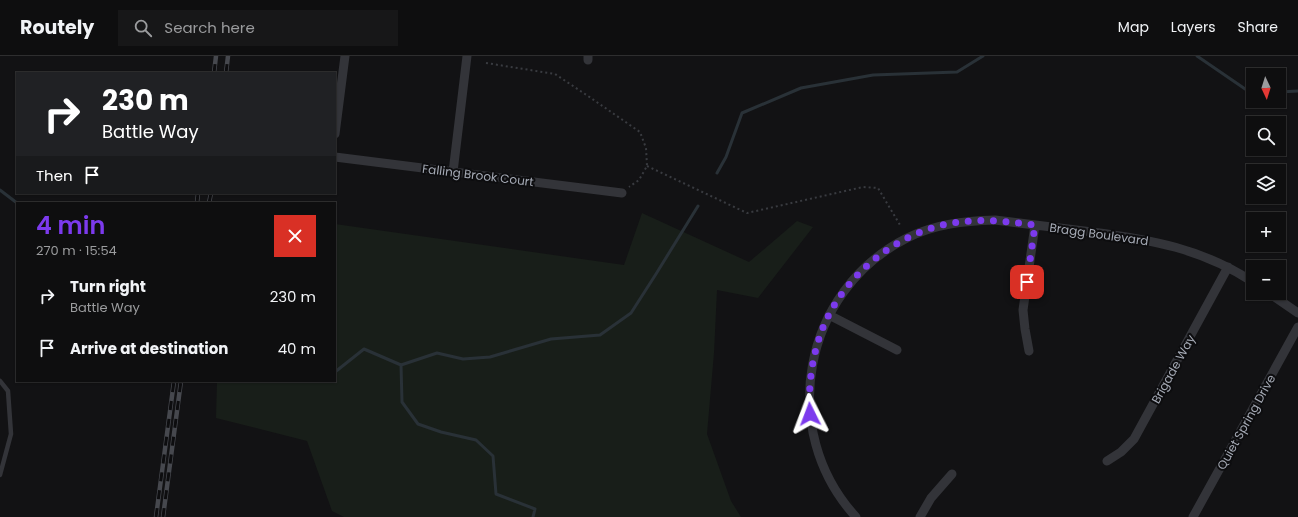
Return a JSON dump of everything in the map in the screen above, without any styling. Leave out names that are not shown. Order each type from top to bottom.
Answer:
[{"type":"street","points":[[336,126],[345,56]]},
{"type":"street","points":[[453,172],[467,56]]},
{"type":"street","name":"Falling Brook Court","points":[[336,156],[453,172],[625,190]]},
{"type":"street","name":"Bragg Boulevard","points":[[856,517],[839,495],[824,469],[816,444],[811,420],[809,396],[811,374],[817,344],[822,329],[838,299],[862,270],[888,249],[907,238],[947,224],[971,220],[995,220],[1141,239],[1168,245],[1206,257],[1228,267],[1246,278]]},
{"type":"street","points":[[1029,351],[1023,310],[1035,225]]},
{"type":"street","name":"Brigade Way","points":[[1107,461],[1121,452],[1134,439],[1228,267]]},
{"type":"street","points":[[1279,300],[1298,314]]},
{"type":"street","points":[[829,315],[897,350]]},
{"type":"street","name":"Quiet Spring Drive","points":[[1193,517],[1298,327]]},
{"type":"street","points":[[920,517],[931,498],[952,474]]},
{"type":"lane","points":[[0,381],[8,392],[11,434],[0,475]]},
{"type":"path","points":[[486,63],[555,74],[640,132],[646,148],[648,166],[639,180],[625,190]]},
{"type":"path","points":[[648,166],[747,212],[863,187],[878,188],[900,225]]},
{"type":"shaded area","points":[[642,213],[749,262],[797,221],[813,227],[758,298],[717,290],[714,353],[707,434],[731,501],[741,517],[344,517],[332,511],[307,441],[216,418],[217,382],[336,382],[336,224],[624,265]]},
{"type":"waterway","points":[[717,173],[726,157],[742,113],[801,88],[873,75],[957,72],[983,56]]},
{"type":"waterway","points":[[1197,56],[1246,90]]},
{"type":"waterway","points":[[1286,92],[1298,91]]},
{"type":"waterway","points":[[0,190],[16,202]]},
{"type":"waterway","points":[[336,371],[364,349],[401,365],[437,353],[463,359],[490,357],[551,339],[600,335],[631,313],[698,206]]},
{"type":"waterway","points":[[401,365],[402,402],[418,424],[441,432],[476,440],[493,456],[496,494],[535,509],[533,517]]},
{"type":"railway","points":[[214,72],[216,56]]},
{"type":"railway","points":[[226,72],[228,56]]},
{"type":"railway","points":[[197,202],[198,194]]},
{"type":"railway","points":[[209,202],[211,194]]},
{"type":"railway","points":[[156,517],[174,382]]},
{"type":"railway","points":[[163,517],[181,382]]},
{"type":"route","points":[[810,414],[809,396],[811,374],[815,352],[822,329],[838,299],[850,284],[862,270],[888,249],[907,238],[928,230],[947,224],[971,220],[995,220],[1035,225],[1027,282]]}]
